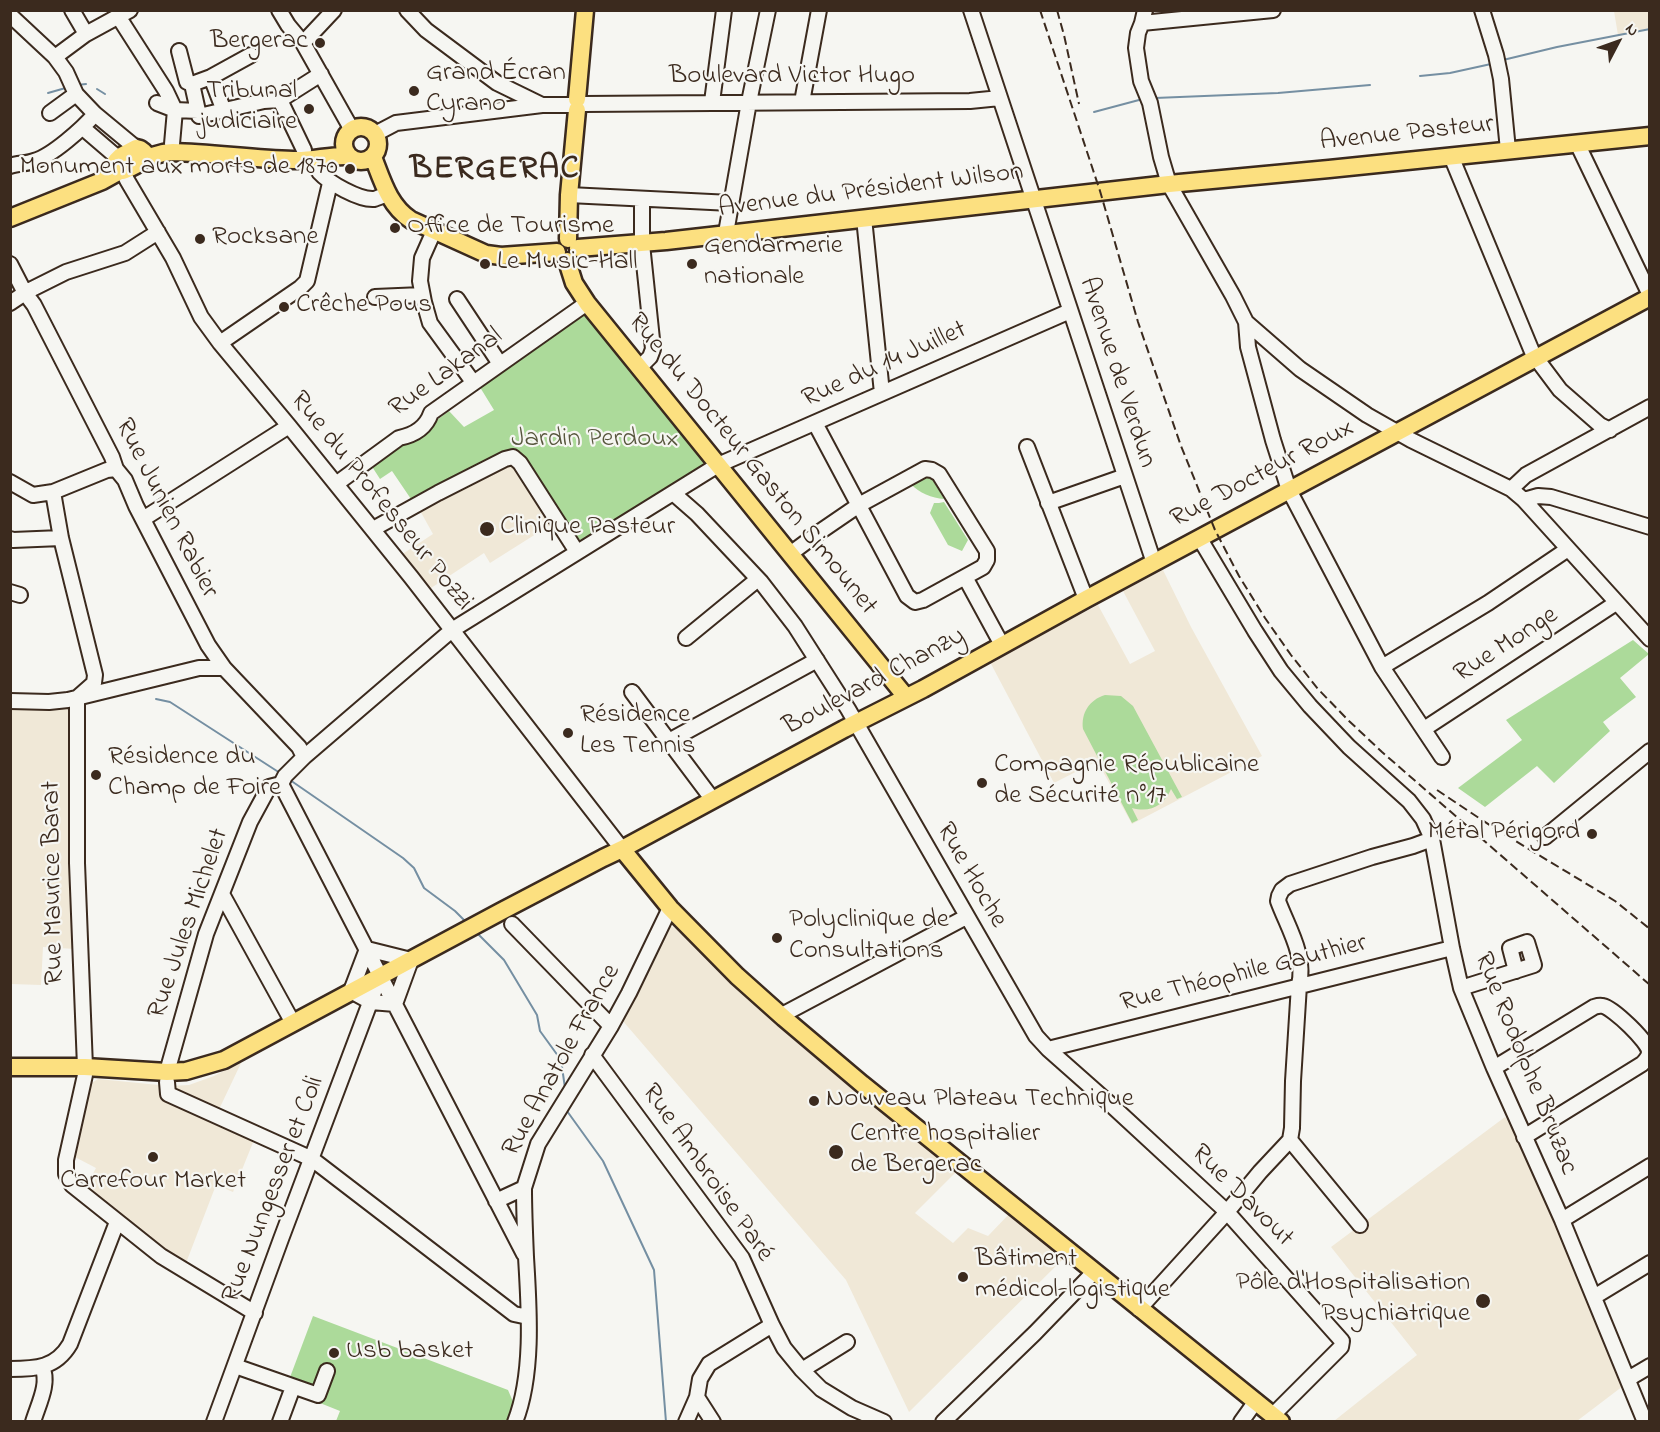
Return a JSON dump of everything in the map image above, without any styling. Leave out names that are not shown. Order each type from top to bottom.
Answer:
[{"type":"main road","points":[[567,250],[568,195],[585,10]]},
{"type":"main road","points":[[142,153],[172,152],[295,160],[357,155],[378,148],[375,134],[362,127],[352,130],[346,137],[357,155]]},
{"type":"main road","name":"Avenue Pasteur","points":[[1169,184],[1576,143],[1648,140]]},
{"type":"main road","points":[[10,218],[95,184],[142,153],[172,144],[212,147],[238,144],[304,150],[314,154],[334,152],[357,155]]},
{"type":"main road","name":"Avenue du Président Wilson","points":[[357,155],[384,186],[402,214],[486,254],[501,256],[642,244],[1169,184]]},
{"type":"main road","name":"Rue du Docteur Gaston Simounet","points":[[567,250],[574,283],[587,303],[906,697]]},
{"type":"main road","name":"Rue Docteur Roux","points":[[1154,563],[1650,296]]},
{"type":"main road","name":"Boulevard Chanzy","points":[[10,1067],[42,1072],[85,1071],[168,1083],[216,1068],[224,1060],[351,991],[622,849],[1154,563]]},
{"type":"main road","points":[[622,849],[670,908],[737,976],[782,1016],[862,1084],[1277,1418]]},
{"type":"street","points":[[72,10],[86,34]]},
{"type":"street","points":[[279,10],[303,43],[352,130]]},
{"type":"street","points":[[303,43],[334,10]]},
{"type":"street","points":[[407,10],[426,30],[497,83],[542,105]]},
{"type":"street","points":[[712,102],[724,10]]},
{"type":"street","points":[[726,233],[768,10]]},
{"type":"street","points":[[802,102],[819,10]]},
{"type":"street","name":"Avenue de Verdun","points":[[971,10],[1154,563]]},
{"type":"street","points":[[1273,10],[1144,17],[1138,33],[1136,48],[1141,81],[1150,103],[1169,184],[1246,322],[1300,369],[1367,415],[1511,489],[1524,500],[1650,639]]},
{"type":"street","points":[[1482,10],[1501,79],[1508,150]]},
{"type":"street","points":[[55,57],[86,34],[124,13],[162,97],[175,110],[198,111]]},
{"type":"street","points":[[10,15],[55,57],[66,72],[76,94],[95,114],[142,153]]},
{"type":"street","points":[[179,51],[199,116],[264,101],[280,100],[321,74]]},
{"type":"street","points":[[162,97],[175,86],[211,77],[251,55]]},
{"type":"street","points":[[211,77],[224,111]]},
{"type":"street","points":[[50,112],[76,94]]},
{"type":"street","name":"Boulevard Victor Hugo","points":[[375,134],[396,123],[542,105],[970,101],[1000,98]]},
{"type":"street","points":[[280,100],[304,150]]},
{"type":"street","points":[[172,144],[175,110]]},
{"type":"street","points":[[10,166],[35,161],[54,150],[83,128],[95,114]]},
{"type":"street","name":"Rue du Professeur Pozzi","points":[[83,128],[121,167],[172,258],[201,317],[220,343],[373,529],[622,849]]},
{"type":"street","points":[[1576,143],[1650,296]]},
{"type":"street","points":[[1451,156],[1529,347],[1560,390],[1599,425],[1610,430]]},
{"type":"street","points":[[320,158],[319,172],[330,183],[362,197],[374,199],[384,186]]},
{"type":"street","points":[[220,343],[307,281],[330,183]]},
{"type":"street","points":[[568,195],[732,203]]},
{"type":"street","points":[[639,368],[650,357],[653,349],[642,244],[642,199]]},
{"type":"street","points":[[864,218],[882,393]]},
{"type":"street","points":[[434,231],[422,258],[420,281],[422,295],[430,323],[473,382]]},
{"type":"street","points":[[10,303],[66,272],[125,253],[158,232]]},
{"type":"street","name":"Rue Junien Rabier","points":[[11,265],[25,293],[32,301],[116,469],[125,480],[208,645],[224,668],[299,747],[304,757]]},
{"type":"street","points":[[375,297],[422,295]]},
{"type":"street","points":[[457,299],[500,364]]},
{"type":"street","name":"Rue Lakanal","points":[[336,484],[399,438],[411,435],[428,422],[431,413],[587,303]]},
{"type":"street","name":"Rue du 14 Juillet","points":[[577,552],[718,465],[1070,311]]},
{"type":"street","points":[[1246,322],[1248,347],[1290,490],[1382,667],[1442,757]]},
{"type":"street","points":[[1511,489],[1526,475],[1650,407]]},
{"type":"street","points":[[790,554],[859,506],[925,469],[939,474],[987,551],[987,560],[982,567],[965,578],[924,600],[915,602],[907,596],[859,506],[815,423]]},
{"type":"street","points":[[143,519],[290,426]]},
{"type":"street","points":[[1027,447],[1086,599]]},
{"type":"street","points":[[373,529],[429,497],[509,457],[516,458],[520,462],[577,552]]},
{"type":"street","points":[[10,482],[33,495],[53,492],[107,470],[116,469]]},
{"type":"street","points":[[1048,503],[1125,476]]},
{"type":"street","points":[[53,492],[61,538],[95,675],[94,683],[77,698]]},
{"type":"street","name":"Rue Hoche","points":[[673,492],[758,579],[780,606],[817,660],[848,709],[1036,1036],[1048,1049]]},
{"type":"street","points":[[1524,500],[1538,496],[1551,497],[1648,525]]},
{"type":"street","points":[[10,539],[61,538]]},
{"type":"street","name":"Rue Rodolphe Bruzac","points":[[1200,539],[1281,671],[1310,706],[1409,801],[1423,819],[1432,839],[1461,988],[1562,1220],[1645,1422]]},
{"type":"street","points":[[1382,667],[1488,603],[1568,549]]},
{"type":"street","name":"Rue Jules Michelet","points":[[168,1083],[206,934],[254,814],[269,787],[281,783],[304,757],[452,630],[577,552]]},
{"type":"street","points":[[965,578],[1002,645]]},
{"type":"street","points":[[686,638],[758,579]]},
{"type":"street","name":"Rue Monge","points":[[1424,729],[1616,603]]},
{"type":"street","points":[[199,669],[206,659],[208,645]]},
{"type":"street","points":[[669,741],[817,660]]},
{"type":"street","points":[[10,701],[49,702],[77,698],[199,669],[224,668]]},
{"type":"street","points":[[95,675],[104,684],[114,689]]},
{"type":"street","points":[[632,692],[712,800]]},
{"type":"street","name":"Rue Maurice Barat","points":[[77,698],[77,863],[85,1071],[66,1160],[66,1174],[72,1185],[117,1221]]},
{"type":"street","points":[[1545,837],[1650,751]]},
{"type":"street","points":[[281,783],[526,1259]]},
{"type":"street","points":[[1140,1309],[1290,1140],[1299,985],[1302,975],[1301,962],[1278,901],[1282,890],[1290,884],[1316,875],[1432,839]]},
{"type":"street","points":[[222,894],[293,1023]]},
{"type":"street","name":"Rue Anatole France","points":[[515,1422],[526,1377],[528,1317],[524,1188],[538,1144],[629,993],[670,908]]},
{"type":"street","points":[[782,1016],[966,917]]},
{"type":"street","points":[[512,924],[610,1026]]},
{"type":"street","name":"Rue Théophile Gauthier","points":[[1048,1049],[1452,948]]},
{"type":"street","points":[[367,950],[411,960],[395,1004]]},
{"type":"street","points":[[367,950],[351,991],[371,1002],[395,1004]]},
{"type":"street","points":[[1461,988],[1516,971]]},
{"type":"street","name":"Rue Nungesser et Coli","points":[[214,1422],[380,976]]},
{"type":"street","points":[[1494,1068],[1599,1005],[1605,1006],[1615,1014],[1647,1045],[1649,1053],[1642,1064],[1524,1137]]},
{"type":"street","name":"Rue Davout","points":[[1048,1049],[1227,1212],[1342,1341],[1341,1347],[1277,1418]]},
{"type":"street","name":"Rue Ambroise Paré","points":[[592,1055],[742,1258],[784,1348],[821,1389],[852,1408],[881,1421]]},
{"type":"street","points":[[168,1083],[312,1159],[514,1314],[528,1317]]},
{"type":"street","points":[[1290,1140],[1360,1225]]},
{"type":"street","points":[[1562,1220],[1650,1166]]},
{"type":"street","points":[[496,1201],[524,1188]]},
{"type":"street","points":[[10,1369],[42,1367],[64,1353],[117,1221],[172,1264],[255,1313]]},
{"type":"street","points":[[1594,1296],[1650,1263]]},
{"type":"street","points":[[943,1422],[1094,1272]]},
{"type":"street","points":[[686,1422],[698,1397],[700,1379],[710,1364],[772,1325]]},
{"type":"street","points":[[802,1370],[847,1342]]},
{"type":"street","points":[[235,1366],[318,1395],[327,1371]]},
{"type":"street","points":[[1628,1379],[1650,1366]]},
{"type":"street","points":[[33,1422],[46,1380],[42,1367]]},
{"type":"street","points":[[280,1422],[293,1387]]},
{"type":"street","points":[[698,1397],[713,1422]]},
{"type":"street","points":[[1241,1422],[1256,1401]]},
{"type":"shaded area","points":[[1614,11],[1649,11],[1649,28],[1618,35]]},
{"type":"shaded area","name":"Clinique Pasteur","points":[[512,460],[555,522],[490,563],[484,553],[428,590],[401,555],[433,534],[418,507]]},
{"type":"shaded area","points":[[1163,570],[1191,627],[1262,756],[1132,824],[1097,761],[1054,783],[990,662],[1098,605],[1130,664],[1155,651],[1123,591]]},
{"type":"shaded area","points":[[74,704],[75,949],[43,947],[41,985],[11,984],[10,706]]},
{"type":"shaded area","name":"Centre hospitalier de Bergerac","points":[[668,925],[683,932],[958,1170],[915,1213],[953,1243],[968,1228],[988,1236],[1011,1212],[1065,1257],[909,1412],[846,1280],[622,1020]]},
{"type":"shaded area","points":[[242,1061],[213,1122],[254,1140],[233,1192],[216,1185],[186,1263],[153,1243],[87,1185],[96,1168],[73,1156],[90,1084],[98,1079],[169,1086],[189,1085],[214,1076]]},
{"type":"shaded area","name":"Pôle d'Hospitalisation Psychiatrique","points":[[1505,1117],[1517,1132],[1627,1383],[1577,1421],[1334,1421],[1417,1355],[1331,1247]]},
{"type":"green space","name":"Jardin Perdoux","points":[[583,314],[704,460],[702,467],[581,540],[570,535],[519,455],[413,502],[392,471],[380,479],[371,465],[392,449],[402,446],[449,411],[464,427],[494,410],[478,384],[518,361]]},
{"type":"green space","points":[[929,474],[944,499],[926,494],[911,484]]},
{"type":"green space","points":[[944,502],[968,540],[962,551],[948,545],[930,513],[934,503]]},
{"type":"green space","points":[[1633,640],[1649,654],[1620,678],[1636,697],[1603,722],[1610,731],[1554,783],[1537,766],[1485,807],[1458,788],[1522,740],[1506,720]]},
{"type":"green space","points":[[1121,696],[1133,706],[1182,797],[1177,799],[1171,789],[1156,807],[1145,810],[1132,808],[1138,820],[1132,823],[1083,729],[1083,718],[1087,708],[1099,697]]},
{"type":"green space","points":[[313,1316],[508,1390],[514,1404],[509,1421],[336,1421],[340,1411],[295,1393],[289,1380]]},
{"type":"waterway","points":[[1503,60],[1650,29]]},
{"type":"waterway","points":[[1420,76],[1450,73],[1491,64]]},
{"type":"waterway","points":[[77,85],[86,84]]},
{"type":"waterway","points":[[1155,98],[1278,93],[1370,85]]},
{"type":"waterway","points":[[48,93],[69,87]]},
{"type":"waterway","points":[[97,89],[105,94]]},
{"type":"waterway","points":[[1094,112],[1139,100]]},
{"type":"waterway","points":[[156,699],[170,702],[280,773]]},
{"type":"waterway","points":[[290,780],[403,858],[414,868],[424,888],[465,921]]},
{"type":"waterway","points":[[478,934],[504,960],[537,1015],[540,1031],[561,1060],[565,1088]]},
{"type":"waterway","points":[[567,1111],[603,1161],[654,1270],[666,1422]]},
{"type":"railway","points":[[1040,10],[1100,191],[1138,322],[1181,446],[1215,530],[1239,576],[1265,618],[1318,689],[1348,720],[1650,985]]},
{"type":"railway","points":[[1057,10],[1079,104]]},
{"type":"railway","points":[[1437,790],[1494,828],[1615,901],[1650,929]]},
{"type":"place","name":"Bergerac","points":[[320,43]]},
{"type":"place","name":"Grand Écran Cyrano","points":[[414,91]]},
{"type":"place","name":"Tribunal judiciaire","points":[[309,109]]},
{"type":"place","name":"Monument aux morts de 1870","points":[[350,169]]},
{"type":"place","name":"Office de Tourisme","points":[[395,228]]},
{"type":"place","name":"Rocksane","points":[[200,239]]},
{"type":"place","name":"Le Music-Hall","points":[[485,264]]},
{"type":"place","name":"Gendarmerie nationale","points":[[692,264]]},
{"type":"place","name":"Crêche Pous","points":[[284,307]]},
{"type":"place","name":"Clinique Pasteur","points":[[487,529]]},
{"type":"place","name":"Résidence Les Tennis","points":[[568,733]]},
{"type":"place","name":"Résidence du Champ de Foire","points":[[96,775]]},
{"type":"place","name":"Compagnie Républicaine de Sécurité n°17","points":[[982,783]]},
{"type":"place","name":"Métal Périgord","points":[[1592,834]]},
{"type":"place","name":"Polyclinique de Consultations","points":[[777,938]]},
{"type":"place","name":"Nouveau Plateau Technique","points":[[814,1101]]},
{"type":"place","name":"Centre hospitalier de Bergerac","points":[[836,1152]]},
{"type":"place","name":"Carrefour Market","points":[[153,1157]]},
{"type":"place","name":"Bâtiment médicol-logistique","points":[[963,1277]]},
{"type":"place","name":"Pôle d'Hospitalisation Psychiatrique","points":[[1483,1301]]},
{"type":"place","name":"Usb basket","points":[[334,1353]]},
{"type":"district","name":"BERGERAC","points":[[495,172]]}]
